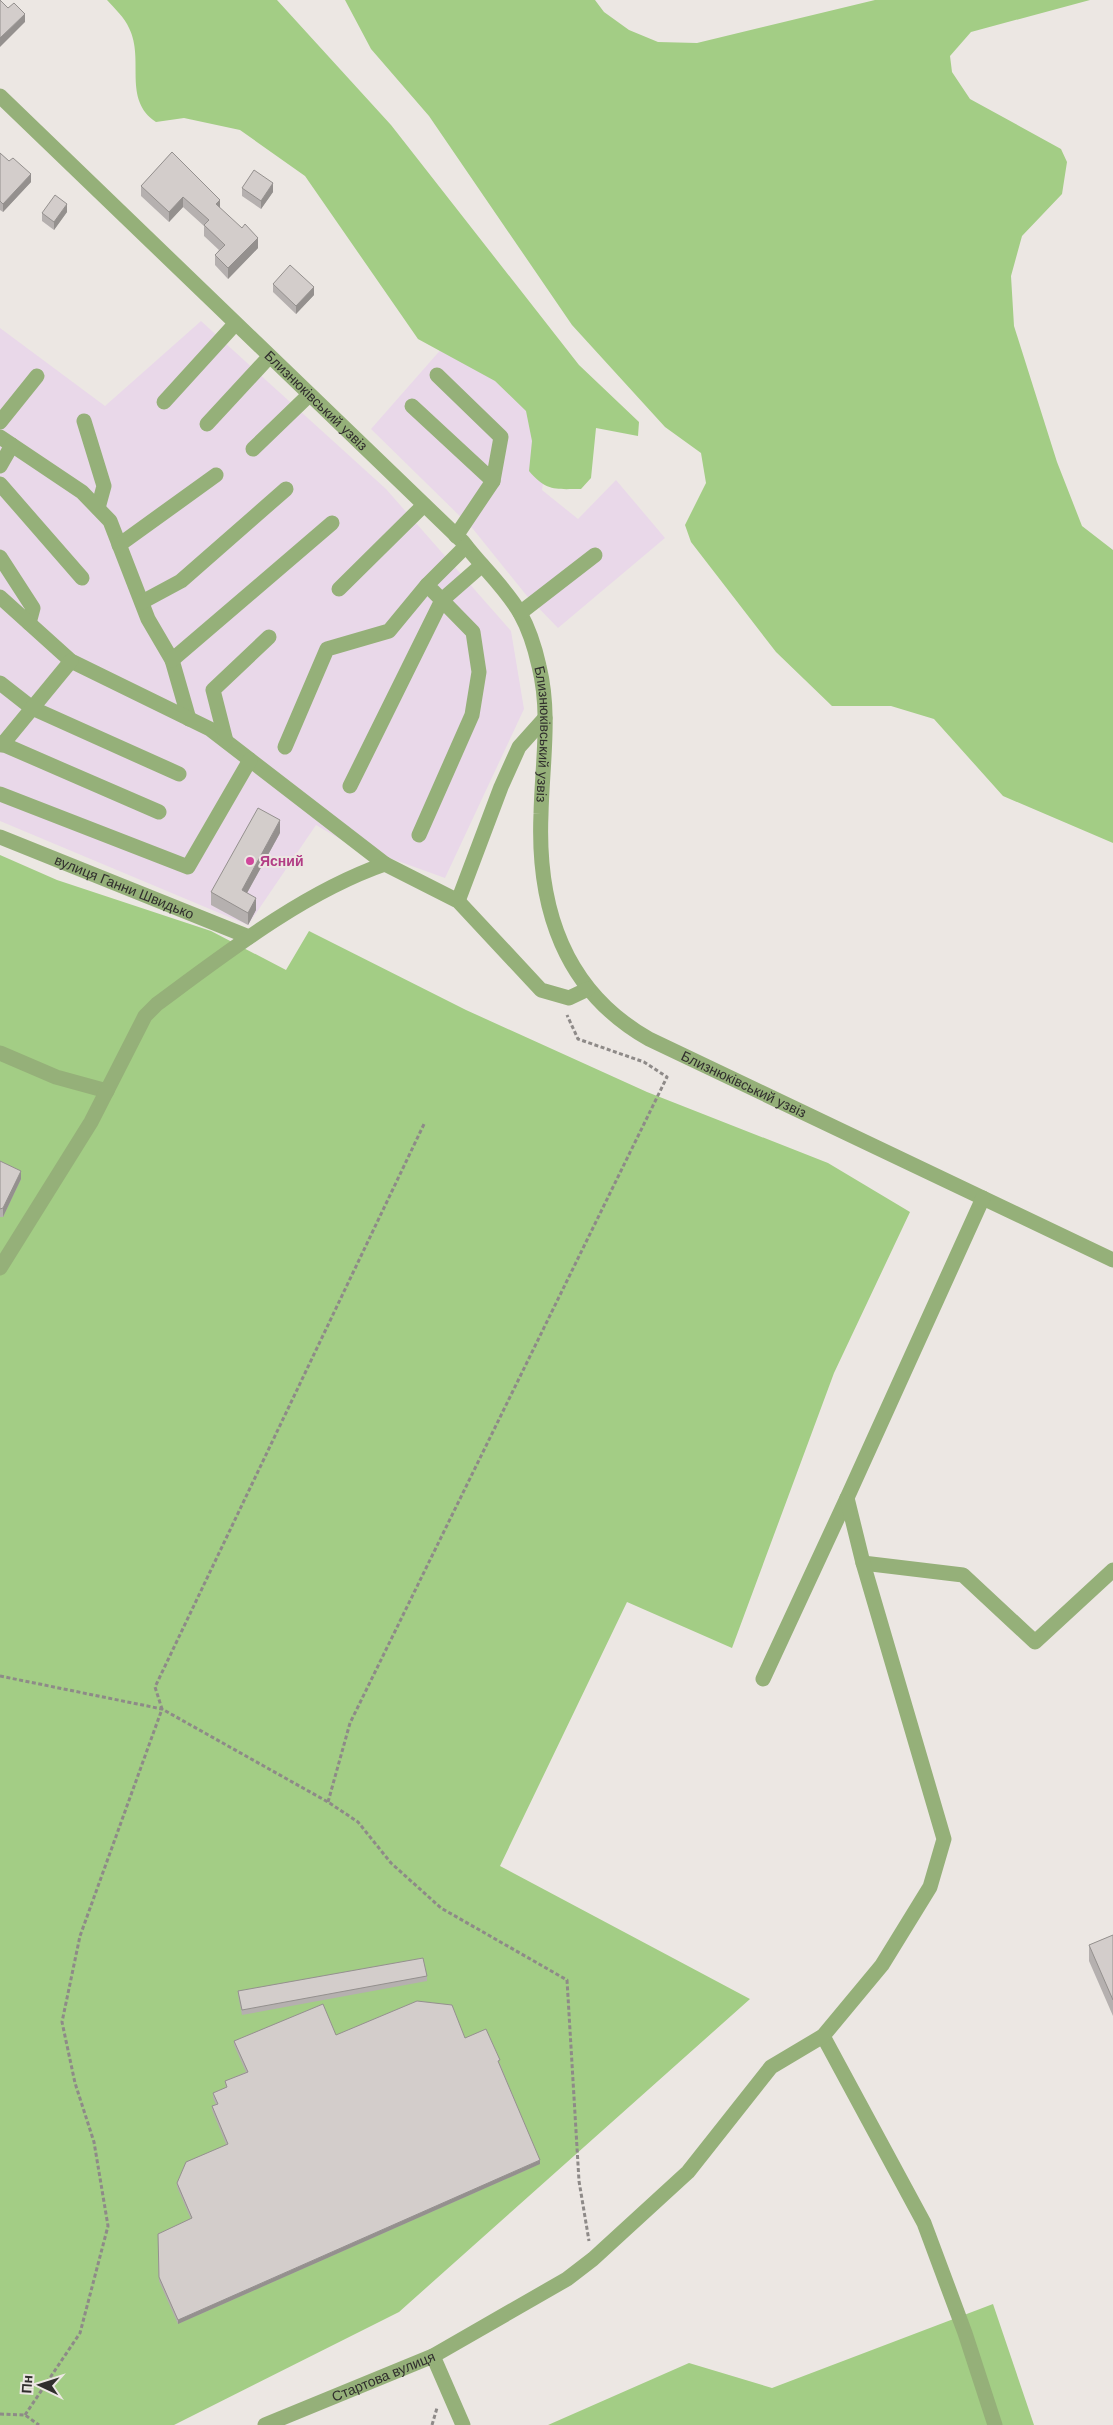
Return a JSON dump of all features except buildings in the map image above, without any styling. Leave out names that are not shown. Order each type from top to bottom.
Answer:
[{"type":"street","name":"Близнюківський узвіз","points":[[0,96],[461,541],[520,613],[528,630],[539,666],[545,697],[540,850],[545,890],[554,925],[568,959],[588,989],[608,1011],[628,1027],[649,1039],[1113,1260]]},
{"type":"street","points":[[164,402],[235,324]]},
{"type":"street","points":[[207,424],[269,357]]},
{"type":"street","points":[[285,748],[327,649],[389,631],[461,541],[493,481],[501,437],[437,375]]},
{"type":"street","points":[[0,422],[37,376]]},
{"type":"street","points":[[253,449],[309,395]]},
{"type":"street","points":[[412,406],[493,481]]},
{"type":"street","points":[[84,422],[104,486],[98,508]]},
{"type":"street","points":[[0,466],[6,441],[82,492],[110,522],[148,619],[172,660],[189,719]]},
{"type":"street","points":[[119,545],[216,475]]},
{"type":"street","points":[[0,484],[82,578]]},
{"type":"street","points":[[142,602],[181,581],[286,489]]},
{"type":"street","points":[[339,589],[424,505]]},
{"type":"street","points":[[172,660],[332,523]]},
{"type":"street","points":[[520,613],[595,555]]},
{"type":"street","points":[[0,557],[33,608],[29,623]]},
{"type":"street","points":[[350,786],[442,600],[482,565]]},
{"type":"street","points":[[419,835],[472,715],[479,672],[473,632],[427,585]]},
{"type":"street","points":[[0,597],[71,661],[210,729],[385,864],[458,901],[541,990],[569,998],[588,989]]},
{"type":"street","points":[[226,741],[213,690],[269,637]]},
{"type":"street","points":[[71,661],[1,744],[158,812]]},
{"type":"street","points":[[0,683],[32,708],[179,774]]},
{"type":"street","points":[[458,901],[501,787],[519,747],[545,718]]},
{"type":"street","points":[[0,794],[188,868],[250,760]]},
{"type":"street","name":"вулиця Ганни Швидько","points":[[0,837],[248,937]]},
{"type":"street","points":[[1,1263],[91,1122],[145,1016],[157,1004],[248,937],[351,876],[385,864]]},
{"type":"street","points":[[0,1053],[56,1077],[107,1091]]},
{"type":"street","points":[[763,1679],[983,1198]]},
{"type":"street","points":[[433,2356],[567,2279],[593,2259],[688,2172],[771,2067],[823,2036],[882,1965],[930,1887],[944,1839],[863,1563],[847,1498]]},
{"type":"street","points":[[863,1563],[963,1575],[1035,1642],[1113,1570]]},
{"type":"street","points":[[823,2036],[924,2223],[965,2333],[995,2425]]},
{"type":"street","name":"Стартова вулиця","points":[[264,2425],[433,2356],[463,2425]]},
{"type":"path","points":[[328,1802],[350,1723],[667,1077],[644,1062],[578,1039],[566,1013]]},
{"type":"path","points":[[25,2414],[80,2333],[108,2226],[94,2142],[75,2084],[62,2022],[80,1936],[162,1709],[155,1687],[295,1399],[425,1122]]},
{"type":"path","points":[[0,1676],[162,1709],[328,1802],[358,1822],[391,1863],[441,1908],[567,1980],[578,2181],[593,2259]]},
{"type":"path","points":[[0,2414],[25,2414],[39,2425]]},
{"type":"shaded area","points":[[201,321],[386,489],[511,631],[524,709],[445,878],[345,842],[316,825],[248,925],[0,821],[0,328],[105,406]]},
{"type":"shaded area","points":[[451,338],[537,409],[548,453],[542,490],[578,519],[616,480],[665,538],[558,628],[527,596],[473,529],[371,429]]},
{"type":"green space","points":[[107,0],[277,0],[391,125],[579,365],[639,422],[638,436],[596,428],[591,478],[581,489],[558,489],[541,483],[529,471],[532,441],[526,411],[495,381],[418,339],[305,176],[240,130],[184,118],[156,122],[146,113],[137,91],[135,53],[129,28]]},
{"type":"green space","points":[[345,0],[595,0],[604,12],[629,30],[658,42],[697,43],[875,0],[1090,0],[971,32],[950,56],[952,72],[970,99],[1061,149],[1067,162],[1062,194],[1022,236],[1011,276],[1014,326],[1057,462],[1082,526],[1113,550],[1113,843],[1003,796],[934,719],[891,706],[832,706],[776,652],[691,542],[685,525],[706,483],[701,453],[665,427],[572,325],[429,116],[371,49]]},
{"type":"green space","points":[[0,855],[57,880],[211,931],[286,970],[309,931],[466,1010],[647,1092],[828,1163],[910,1212],[834,1373],[732,1648],[627,1602],[500,1866],[750,1999],[399,2312],[174,2425],[0,2425]]},
{"type":"green space","points":[[993,2304],[1034,2425],[548,2425],[689,2363],[772,2388]]},
{"type":"place","name":"Ясний","points":[[250,861]]}]
